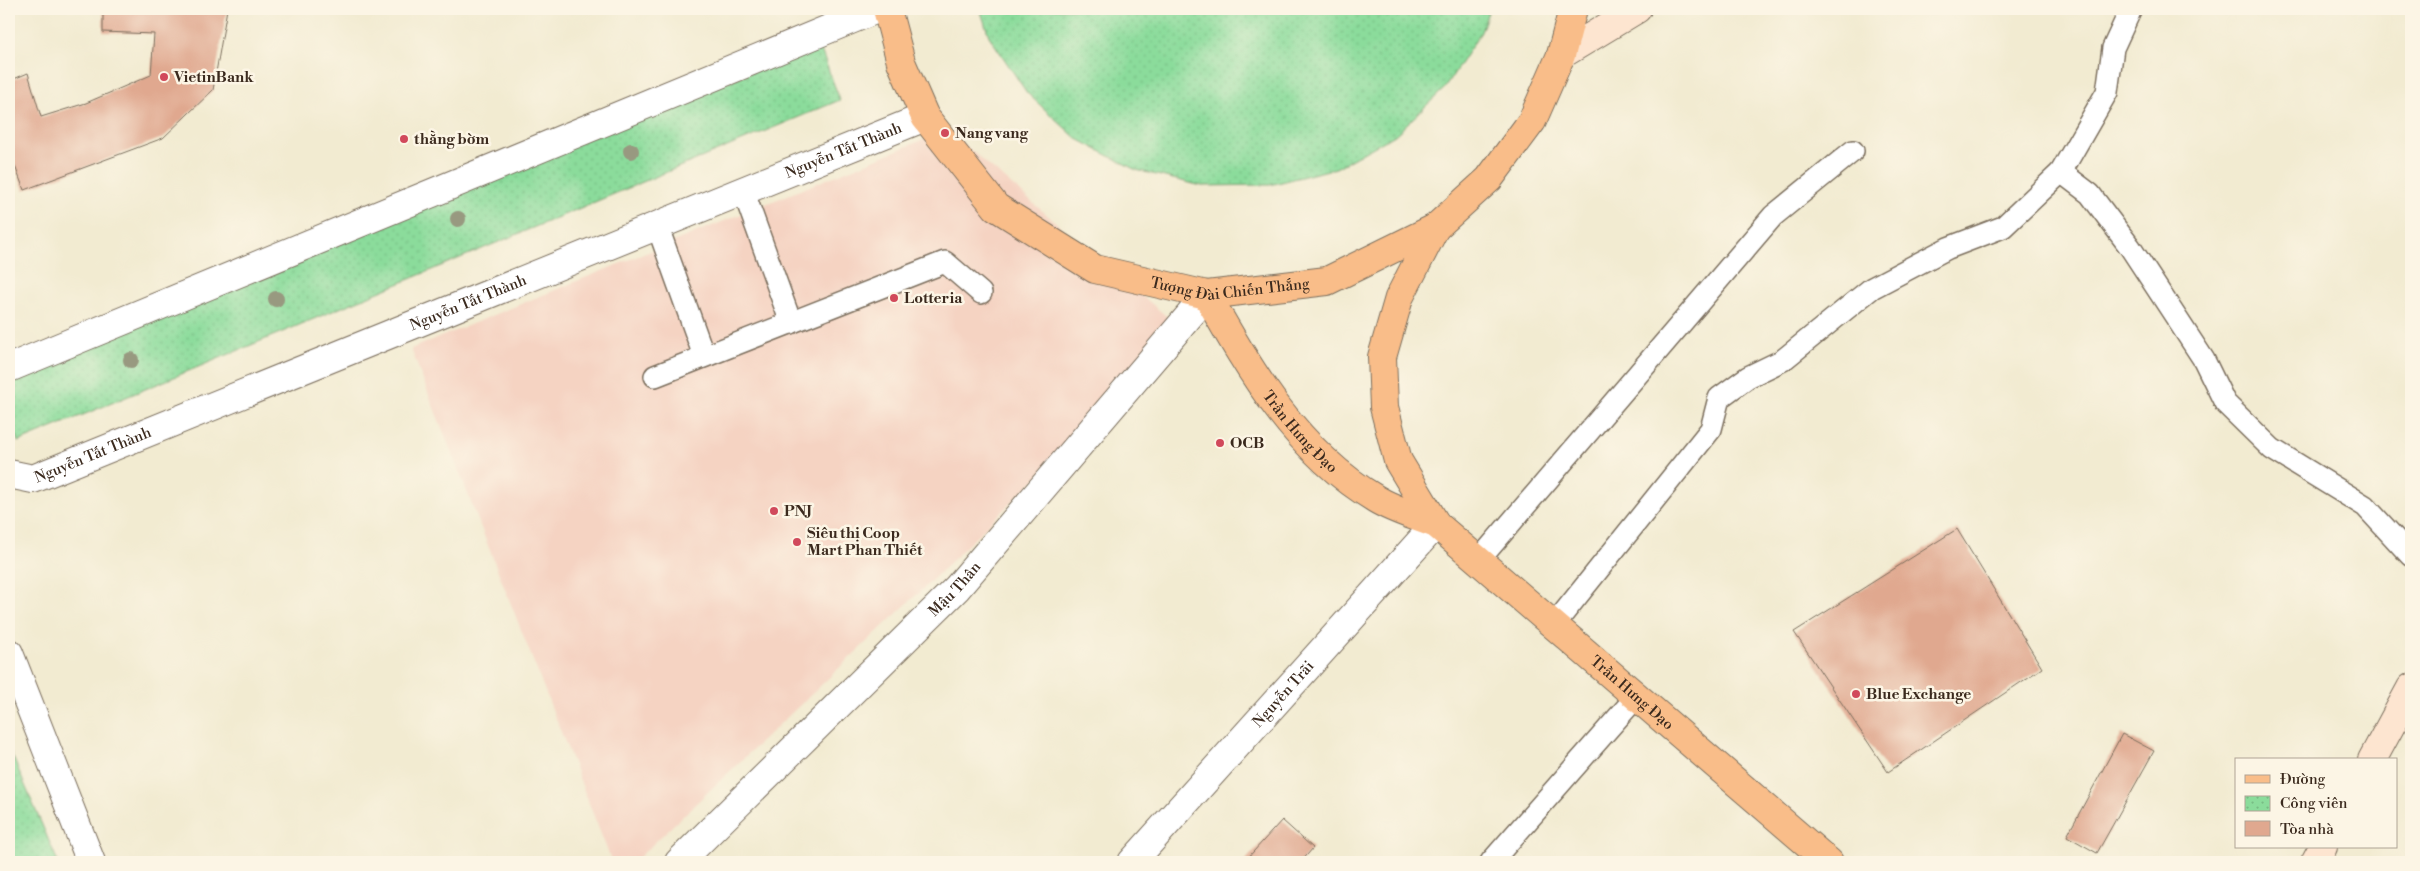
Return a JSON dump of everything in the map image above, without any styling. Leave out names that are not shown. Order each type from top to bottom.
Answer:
[{"type":"main road","name":"Tượng Đài Chiến Thắng","points":[[887,9],[901,62],[925,117],[996,207],[1094,269],[1207,295],[1327,281],[1435,228],[1489,179],[1532,121],[1561,55],[1574,9]]},
{"type":"main road","points":[[1561,55],[1637,9]]},
{"type":"main road","name":"Trần Hưng Đạo","points":[[1435,228],[1399,298],[1382,357],[1384,408],[1398,462],[1436,524],[1829,862]]},
{"type":"main road","name":"Trần Hưng Đạo","points":[[1207,295],[1242,358],[1276,408],[1325,461],[1376,499],[1436,524]]},
{"type":"main road","points":[[2373,758],[2411,688]]},
{"type":"main road","points":[[2315,862],[2322,848]]},
{"type":"street","points":[[9,368],[877,9]]},
{"type":"street","name":"Nguyễn Tất Thành","points":[[9,474],[33,480],[925,117]]},
{"type":"street","name":"Mậu Thân","points":[[679,862],[957,588],[1207,295]]},
{"type":"street","name":"Nguyễn Trãi","points":[[1132,862],[1436,524]]},
{"type":"street","points":[[9,653],[92,862]]},
{"type":"lane","points":[[1554,625],[1711,429],[1719,398],[1748,377],[1783,360],[1872,288],[1948,248],[2003,227],[2061,172],[2107,92],[2114,48],[2131,9]]},
{"type":"lane","points":[[1478,560],[1773,216],[1854,151]]},
{"type":"lane","points":[[2061,172],[2090,194],[2130,247],[2204,360],[2225,403],[2272,449],[2365,506],[2411,556]]},
{"type":"lane","points":[[743,190],[791,323]]},
{"type":"lane","points":[[657,225],[704,356]]},
{"type":"lane","points":[[655,376],[945,262],[981,293]]},
{"type":"lane","points":[[1491,862],[1637,696]]},
{"type":"shaded area","name":"Siêu thị Coop Mart Phan Thiết","points":[[947,130],[1185,332],[930,582],[634,862],[612,862],[411,349]]},
{"type":"green space","points":[[980,9],[1489,9],[1481,32],[1444,89],[1395,135],[1336,168],[1270,185],[1202,186],[1136,170],[1077,139],[1027,93],[989,36]]},
{"type":"green space","points":[[819,45],[840,100],[18,442],[9,420],[9,371]]},
{"type":"green space","points":[[9,748],[58,862],[9,862]]},
{"type":"building","points":[[103,9],[227,9],[213,90],[163,138],[24,190],[9,150],[9,81],[28,73],[41,117],[86,103],[151,75],[154,34],[103,32]]},
{"type":"building","points":[[1957,529],[2042,668],[1888,772],[1794,632]]},
{"type":"building","points":[[2122,734],[2154,751],[2097,853],[2067,836]]},
{"type":"building","points":[[1282,820],[1313,848],[1301,862],[1244,862]]},
{"type":"place","name":"VietinBank","points":[[164,77]]},
{"type":"place","name":"Nang vang","points":[[945,133]]},
{"type":"place","name":"thằng bờm","points":[[404,139]]},
{"type":"place","name":"Lotteria","points":[[894,298]]},
{"type":"place","name":"OCB","points":[[1220,443]]},
{"type":"place","name":"PNJ","points":[[774,511]]},
{"type":"place","name":"Siêu thị Coop Mart Phan Thiết","points":[[797,542]]},
{"type":"place","name":"Blue Exchange","points":[[1856,694]]}]
